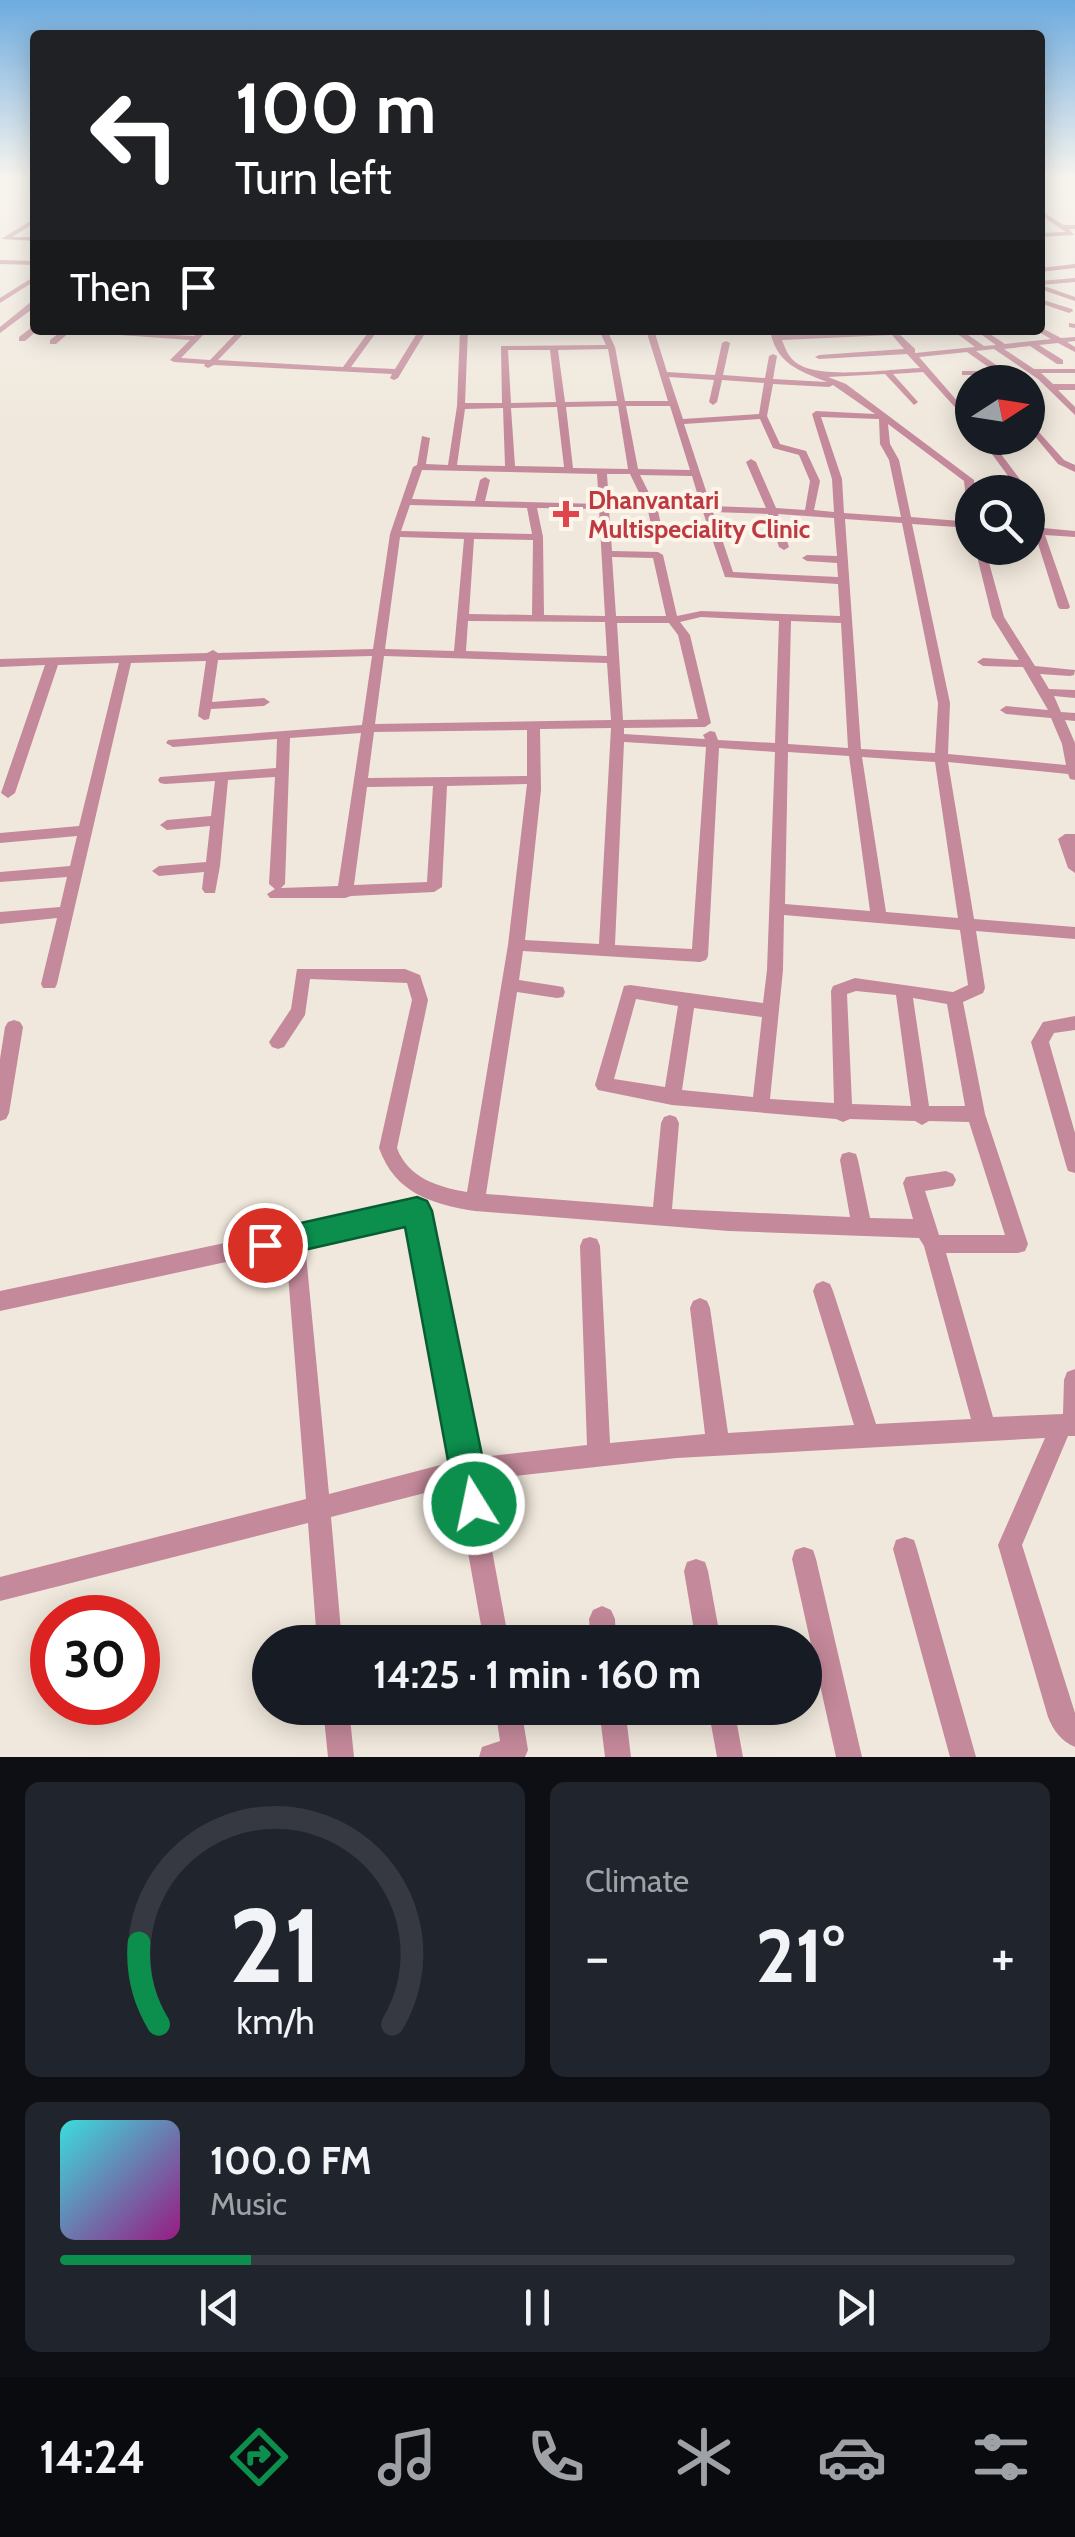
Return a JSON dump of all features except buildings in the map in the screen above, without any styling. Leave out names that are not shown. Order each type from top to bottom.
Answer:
[{"type":"street","points":[[0,262],[30,263]]},
{"type":"street","points":[[1045,268],[1075,266]]},
{"type":"street","points":[[1045,289],[1075,280]]},
{"type":"street","points":[[3,296],[30,281]]},
{"type":"street","points":[[1045,291],[1075,298]]},
{"type":"street","points":[[1045,294],[1069,311]]},
{"type":"street","points":[[3,296],[30,299]]},
{"type":"street","points":[[0,331],[30,304]]},
{"type":"street","points":[[22,340],[30,330]]},
{"type":"street","points":[[1045,331],[1075,350]]},
{"type":"street","points":[[53,342],[62,335]]},
{"type":"street","points":[[82,343],[91,335]]},
{"type":"street","points":[[153,335],[196,338]]},
{"type":"street","points":[[199,335],[174,360],[345,369],[395,376],[420,335]]},
{"type":"street","points":[[202,373],[239,335]]},
{"type":"street","points":[[345,369],[370,335]]},
{"type":"street","points":[[452,468],[462,406],[464,335]]},
{"type":"street","points":[[605,335],[611,347],[634,473],[652,508],[658,534]]},
{"type":"street","points":[[652,335],[729,575],[843,581]]},
{"type":"street","points":[[776,335],[794,366],[816,380],[844,386],[963,475]]},
{"type":"street","points":[[896,335],[955,405]]},
{"type":"street","points":[[963,335],[982,348]]},
{"type":"street","points":[[986,335],[1026,365]]},
{"type":"street","points":[[1010,335],[1060,362]]},
{"type":"street","points":[[819,357],[969,350],[1075,339]]},
{"type":"street","points":[[713,402],[726,343]]},
{"type":"street","points":[[510,470],[504,348],[611,347]]},
{"type":"street","points":[[554,348],[568,472]]},
{"type":"street","points":[[969,350],[992,365]]},
{"type":"street","points":[[773,356],[763,416],[776,446],[803,453],[815,482],[809,513]]},
{"type":"street","points":[[667,374],[769,382],[923,370]]},
{"type":"street","points":[[1045,371],[1075,371]]},
{"type":"street","points":[[886,372],[914,402]]},
{"type":"street","points":[[816,380],[818,404]]},
{"type":"street","points":[[1045,381],[1075,412]]},
{"type":"street","points":[[1052,387],[1075,387]]},
{"type":"street","points":[[462,406],[674,403]]},
{"type":"street","points":[[879,918],[855,752],[837,480],[816,414],[883,416]]},
{"type":"street","points":[[681,422],[763,416]]},
{"type":"street","points":[[842,1114],[839,991],[855,984],[954,999],[977,988],[941,758],[944,703],[894,460],[884,444],[883,416]]},
{"type":"street","points":[[345,893],[395,534],[421,467],[425,438]]},
{"type":"street","points":[[1045,443],[1061,462],[1075,469]]},
{"type":"street","points":[[751,462],[784,547]]},
{"type":"street","points":[[421,467],[602,474],[696,472]]},
{"type":"street","points":[[602,474],[618,732],[608,951]]},
{"type":"street","points":[[479,504],[485,480]]},
{"type":"street","points":[[405,502],[772,511],[955,524]]},
{"type":"street","points":[[532,506],[538,537],[538,619]]},
{"type":"street","points":[[1045,531],[1075,534]]},
{"type":"street","points":[[395,534],[538,537]]},
{"type":"street","points":[[460,656],[469,536]]},
{"type":"street","points":[[1045,544],[1064,607]]},
{"type":"street","points":[[516,946],[700,956],[713,743],[684,635],[672,620],[658,556],[606,554]]},
{"type":"street","points":[[807,558],[842,560]]},
{"type":"street","points":[[174,743],[370,728],[532,726],[941,758],[1074,773],[1072,745],[1046,692],[998,617],[984,565]]},
{"type":"street","points":[[463,618],[672,620],[701,614],[846,620]]},
{"type":"street","points":[[761,1103],[771,1010],[778,746],[786,618]]},
{"type":"street","points":[[0,663],[380,652],[614,660]]},
{"type":"street","points":[[214,654],[205,711],[264,702]]},
{"type":"street","points":[[49,984],[126,660]]},
{"type":"street","points":[[8,793],[53,661]]},
{"type":"street","points":[[983,662],[1070,672]]},
{"type":"street","points":[[1046,692],[1075,694]]},
{"type":"street","points":[[1006,710],[1075,717]]},
{"type":"street","points":[[618,732],[705,724]]},
{"type":"street","points":[[475,1202],[516,946],[532,780],[532,726]]},
{"type":"street","points":[[284,734],[276,889],[345,893],[434,888],[440,781]]},
{"type":"street","points":[[165,780],[282,772]]},
{"type":"street","points":[[210,890],[222,776]]},
{"type":"street","points":[[362,783],[532,780]]},
{"type":"street","points":[[167,825],[218,820]]},
{"type":"street","points":[[0,838],[86,830]]},
{"type":"street","points":[[1075,839],[1066,839],[1075,868]]},
{"type":"street","points":[[159,870],[213,866]]},
{"type":"street","points":[[0,877],[76,871]]},
{"type":"street","points":[[776,909],[1075,933]]},
{"type":"street","points":[[0,918],[66,912]]},
{"type":"street","points":[[278,1042],[299,1010],[303,972],[414,979],[420,1000],[388,1148],[392,1165],[403,1178],[455,1200],[662,1217],[862,1227],[1018,1244],[976,1114],[954,999]]},
{"type":"street","points":[[510,984],[556,992]]},
{"type":"street","points":[[904,990],[922,1116]]},
{"type":"street","points":[[771,1010],[630,991],[604,1085],[672,1098],[761,1103],[842,1114],[976,1114]]},
{"type":"street","points":[[672,1098],[687,1001]]},
{"type":"street","points":[[1075,1023],[1049,1027],[1040,1042],[1075,1165]]},
{"type":"street","points":[[0,1113],[4,1068],[14,1028]]},
{"type":"street","points":[[662,1217],[670,1123]]},
{"type":"street","points":[[850,1160],[862,1227]]},
{"type":"street","points":[[946,1180],[913,1183],[984,1429]]},
{"type":"street","points":[[0,1302],[417,1211],[494,1625]]},
{"type":"street","points":[[296,1239],[328,1625]]},
{"type":"street","points":[[590,1246],[599,1456]]},
{"type":"street","points":[[823,1291],[869,1438]]},
{"type":"street","points":[[700,1308],[718,1445]]},
{"type":"street","points":[[1075,1380],[1070,1425],[1010,1545],[1061,1717],[1075,1734]]},
{"type":"street","points":[[0,1588],[468,1470],[718,1445],[1070,1425]]},
{"type":"street","points":[[905,1550],[964,1757]]},
{"type":"street","points":[[804,1559],[849,1757]]},
{"type":"street","points":[[696,1571],[706,1625]]},
{"type":"street","points":[[338,1725],[341,1757]]},
{"type":"street","points":[[508,1725],[508,1755]]},
{"type":"street","points":[[614,1725],[618,1757]]},
{"type":"street","points":[[724,1725],[730,1757]]},
{"type":"place","name":"Dhanvantari Multispeciality Clinic","points":[[566,514]]},
{"type":"route","points":[[265,1245],[417,1211],[474,1504]]}]
